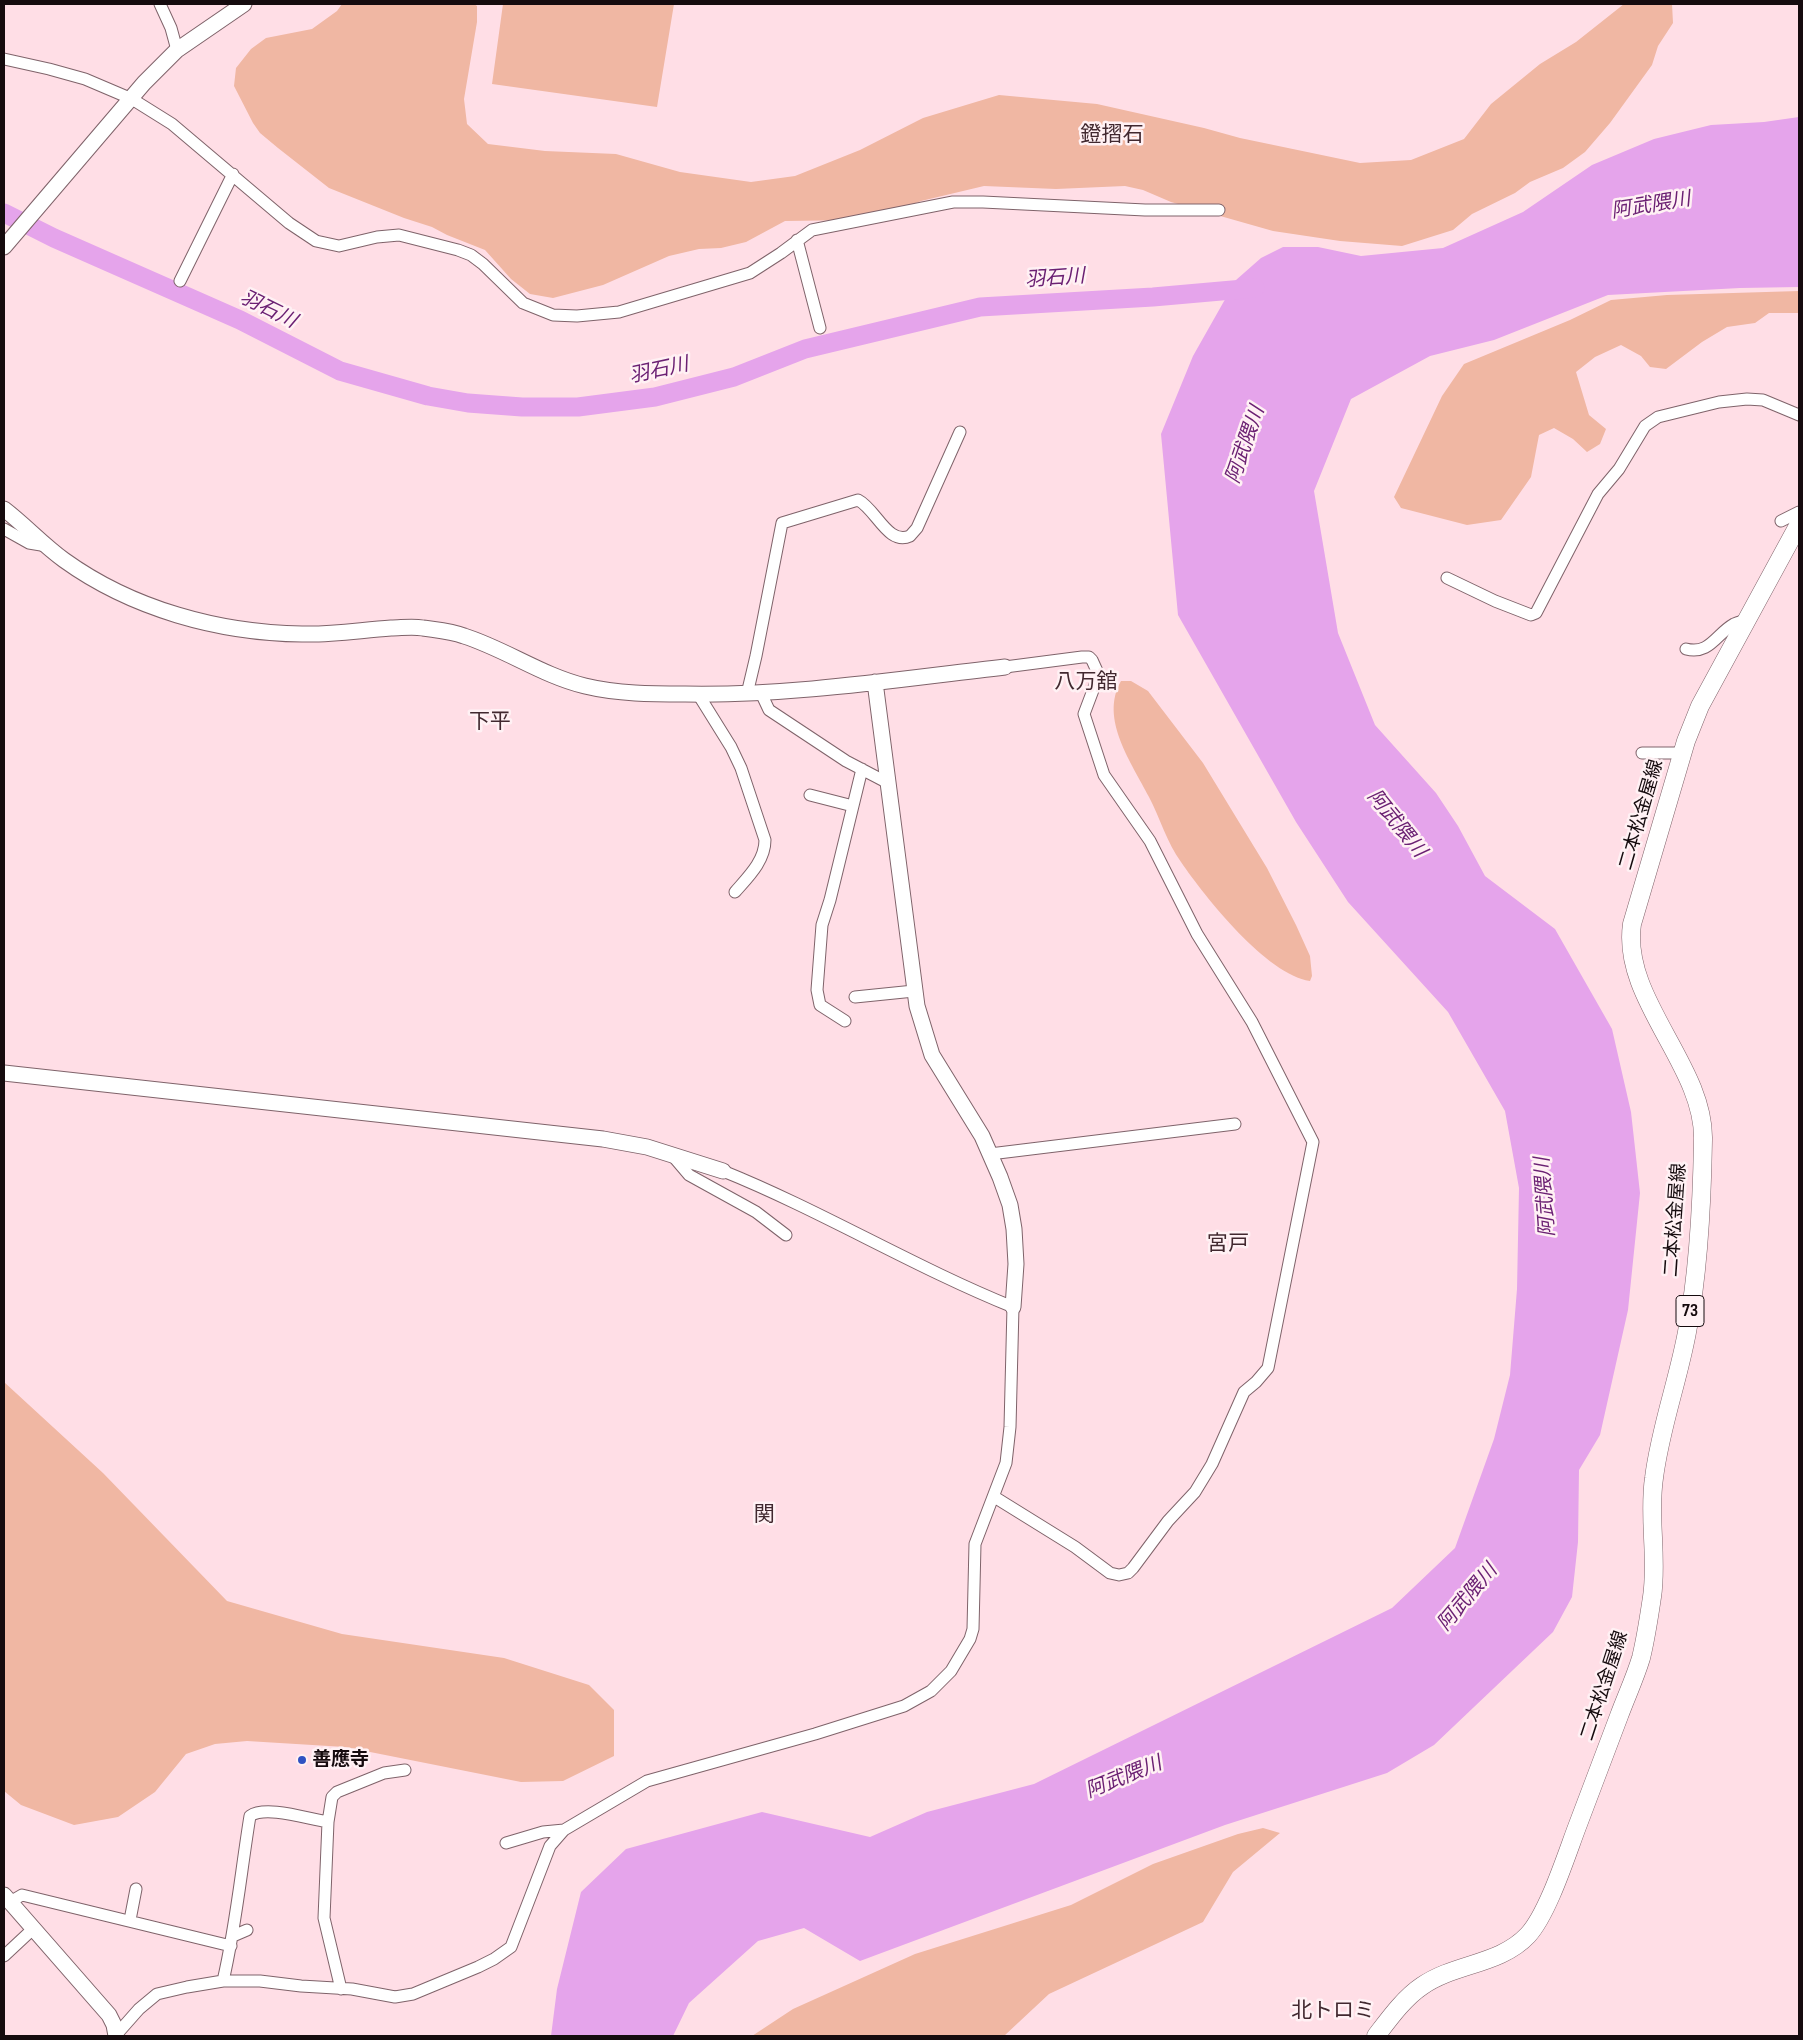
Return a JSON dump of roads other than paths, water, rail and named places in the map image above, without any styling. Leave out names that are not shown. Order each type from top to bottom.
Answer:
[{"type":"main road","name":"二本松金屋線","points":[[1376,2036],[1397,2009],[1422,1986],[1449,1972],[1493,1958],[1508,1950],[1528,1935],[1540,1918],[1566,1857],[1640,1659],[1652,1593],[1653,1480],[1688,1330],[1698,1246],[1704,1137],[1699,1110],[1689,1082],[1643,989],[1632,954],[1630,938],[1632,924],[1683,753],[1700,706],[1799,524]]},
{"type":"street","points":[[160,4],[171,28],[177,50]]},
{"type":"street","points":[[8,242],[177,50],[244,4]]},
{"type":"street","points":[[4,60],[49,69],[85,79],[132,99],[172,124],[289,223],[316,241],[339,246],[399,234],[458,250],[471,255],[483,264],[523,303],[553,315],[595,315],[618,312],[750,273],[812,230],[953,202],[1145,210],[1219,210]]},
{"type":"street","points":[[180,281],[233,174]]},
{"type":"street","points":[[797,240],[820,328]]},
{"type":"street","points":[[1447,578],[1495,601],[1532,615],[1536,612],[1598,494],[1619,469],[1645,426],[1658,417],[1719,402],[1747,399],[1763,400],[1799,415]]},
{"type":"street","points":[[888,783],[846,762],[768,710],[754,694],[756,656],[782,523],[858,500],[866,504],[892,536],[899,538],[910,536],[917,528],[960,432]]},
{"type":"street","points":[[4,509],[47,546],[98,582],[123,595],[183,616],[239,630],[274,634],[322,635],[370,629],[418,627],[462,635],[556,676],[584,686],[640,694],[754,694],[1005,667],[1082,656],[1089,657],[1092,660],[1098,677],[1084,714],[1104,775],[1150,841],[1197,934],[1252,1022],[1313,1142],[1268,1368],[1244,1392],[1212,1464],[1195,1492],[1168,1521],[1128,1574],[1110,1573],[1075,1547],[996,1498]]},
{"type":"street","points":[[1781,521],[1799,512]]},
{"type":"street","points":[[4,529],[29,543],[47,546]]},
{"type":"street","points":[[1686,649],[1696,652],[1702,650],[1734,624],[1746,620]]},
{"type":"street","points":[[116,2036],[139,2009],[157,1994],[223,1980],[260,1981],[341,1989],[352,1988],[395,1997],[413,1994],[478,1967],[504,1953],[511,1947],[550,1846],[564,1830],[647,1781],[844,1726],[904,1706],[931,1691],[951,1671],[970,1639],[973,1629],[975,1544],[1006,1463],[1010,1428],[1016,1264],[1014,1229],[1010,1205],[982,1136],[932,1055],[914,991],[875,682]]},
{"type":"street","points":[[698,694],[731,747],[741,768],[764,840],[764,851],[760,860],[735,892]]},
{"type":"street","points":[[1642,753],[1683,753]]},
{"type":"street","points":[[845,1022],[820,1005],[817,990],[822,924],[830,900],[862,770]]},
{"type":"street","points":[[810,795],[853,806]]},
{"type":"street","points":[[855,997],[914,991]]},
{"type":"street","points":[[4,1073],[603,1140],[647,1148],[723,1171],[759,1186],[975,1292],[1013,1307]]},
{"type":"street","points":[[990,1154],[1235,1124]]},
{"type":"street","points":[[672,1155],[690,1175],[756,1212],[786,1235]]},
{"type":"street","points":[[341,1989],[324,1918],[328,1822],[332,1797],[336,1792],[384,1773],[405,1770]]},
{"type":"street","points":[[223,1980],[232,1941],[238,1886],[250,1816],[257,1811],[271,1812],[328,1822]]},
{"type":"street","points":[[506,1843],[544,1832],[564,1830]]},
{"type":"street","points":[[130,1920],[136,1889]]},
{"type":"street","points":[[116,2036],[114,2025],[109,2015],[7,1899],[22,1895],[232,1941],[248,1930]]},
{"type":"street","points":[[4,1956],[34,1928]]},
{"type":"water","name":"阿武隈川","points":[[1799,117],[1799,287],[1608,295],[1494,340],[1430,356],[1351,399],[1314,491],[1338,633],[1375,725],[1436,793],[1458,826],[1485,876],[1555,929],[1612,1029],[1631,1112],[1640,1193],[1628,1310],[1600,1435],[1579,1470],[1578,1542],[1572,1597],[1553,1632],[1434,1745],[1387,1773],[1225,1825],[860,1961],[804,1928],[758,1941],[689,2003],[673,2036],[551,2036],[557,1989],[581,1892],[626,1849],[762,1812],[870,1837],[927,1812],[1034,1784],[1392,1608],[1455,1548],[1494,1439],[1510,1375],[1517,1289],[1519,1188],[1505,1111],[1448,1012],[1348,902],[1296,822],[1178,615],[1161,434],[1193,356],[1236,280],[1261,258],[1283,247],[1318,247],[1361,256],[1443,248],[1523,212],[1592,165],[1654,139],[1711,125],[1764,122]]},
{"type":"waterway","name":"羽石川","points":[[4,213],[54,238],[240,320],[340,371],[428,396],[468,403],[522,407],[578,407],[655,397],[734,377],[805,349],[980,307],[1153,297],[1255,288]]},
{"type":"place","name":"善應寺","points":[[302,1760]]},
{"type":"district","name":"鐙摺石","points":[[1112,136]]},
{"type":"district","name":"八万舘","points":[[1086,683]]},
{"type":"district","name":"下平","points":[[490,723]]},
{"type":"district","name":"宮戸","points":[[1228,1245]]},
{"type":"district","name":"関","points":[[764,1516]]},
{"type":"district","name":"北トロミ","points":[[1333,2012]]}]
